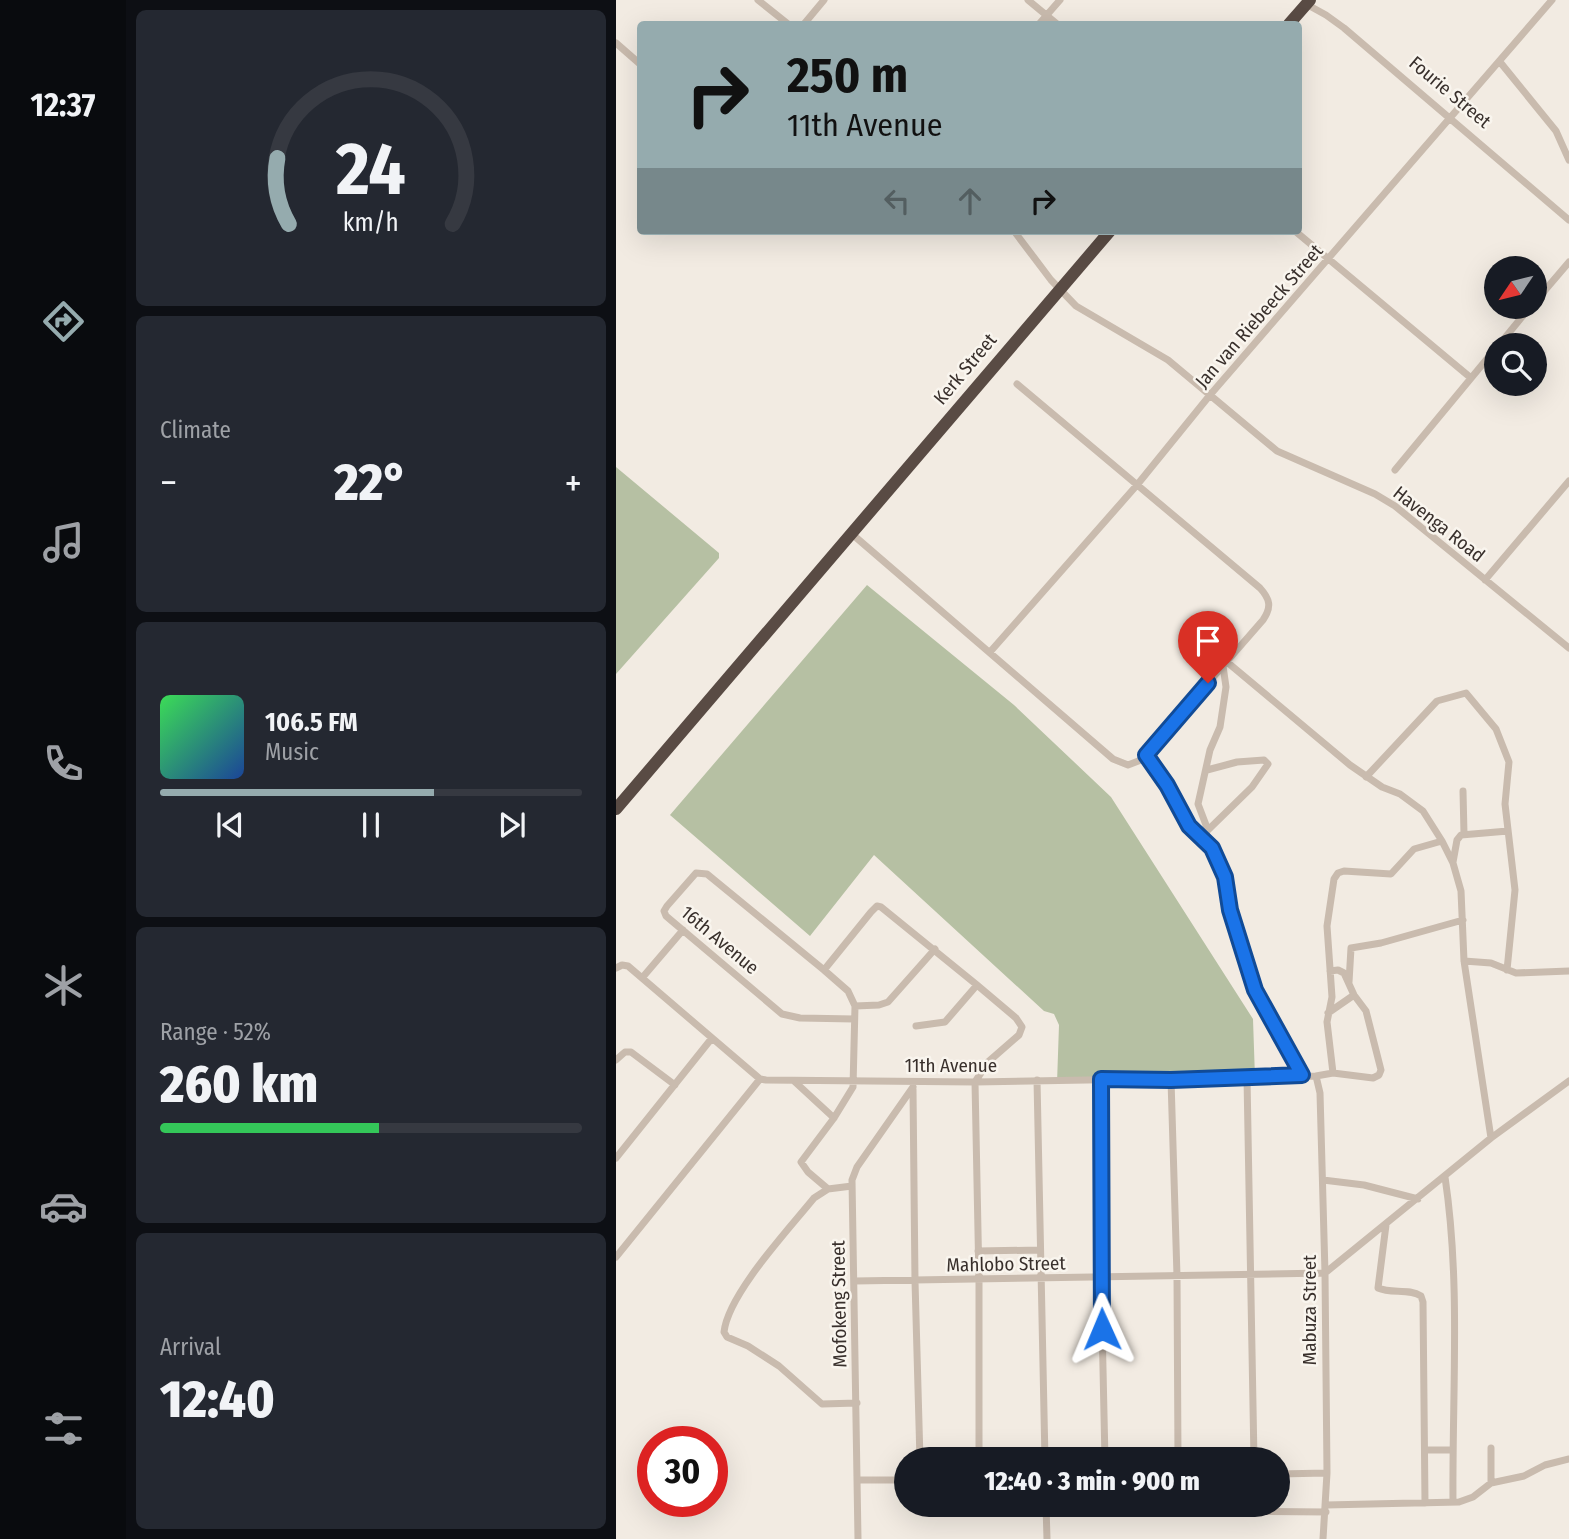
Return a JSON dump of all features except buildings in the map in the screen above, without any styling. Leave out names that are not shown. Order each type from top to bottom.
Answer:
[{"type":"highway","points":[[1291,21],[1306,1]]},
{"type":"highway","name":"Kerk Street","points":[[616,809],[1107,235]]},
{"type":"street","points":[[758,0],[784,21]]},
{"type":"street","points":[[806,21],[824,0]]},
{"type":"street","points":[[1028,0],[1053,21]]},
{"type":"street","points":[[1042,21],[1060,0]]},
{"type":"street","name":"Jan van Riebeeck Street","points":[[990,652],[1137,485],[1210,395],[1552,0]]},
{"type":"street","name":"Fourie Street","points":[[1306,1],[1343,28],[1569,220]]},
{"type":"street","points":[[616,43],[637,61]]},
{"type":"street","points":[[1500,62],[1556,131],[1569,160]]},
{"type":"street","name":"Havenga Road","points":[[1017,235],[1060,290],[1088,314],[1168,360],[1254,434],[1285,456],[1375,494],[1395,506],[1569,648]]},
{"type":"street","points":[[1299,235],[1471,378]]},
{"type":"street","points":[[1547,288],[1569,262]]},
{"type":"street","points":[[1508,333],[1520,319]]},
{"type":"street","points":[[1395,470],[1484,362]]},
{"type":"street","points":[[852,534],[1113,759],[1121,764],[1132,764],[1146,755],[1269,612],[1269,600],[1260,588],[1017,384]]},
{"type":"street","points":[[1485,580],[1569,481]]},
{"type":"street","points":[[1207,842],[1207,831],[1198,807],[1210,750],[1220,727],[1226,693],[1225,664]]},
{"type":"street","points":[[1225,664],[1366,776],[1390,792],[1403,795],[1423,811],[1441,841],[1453,863],[1461,891],[1464,961],[1491,1138]]},
{"type":"street","points":[[1366,776],[1437,701],[1466,693],[1490,720],[1506,752],[1509,770],[1505,804],[1515,890],[1507,970]]},
{"type":"street","points":[[1146,755],[1167,785],[1189,826],[1212,848],[1225,877],[1230,910],[1258,997],[1302,1075]]},
{"type":"street","points":[[1207,770],[1248,760],[1264,760],[1268,764],[1252,787],[1207,831]]},
{"type":"street","points":[[1463,791],[1464,834]]},
{"type":"street","points":[[1453,863],[1457,838],[1464,834],[1508,831]]},
{"type":"street","points":[[1333,1073],[1328,1013],[1332,997],[1327,918],[1336,876],[1341,872],[1351,871],[1391,874],[1414,849],[1441,841]]},
{"type":"street","name":"16th Avenue","points":[[854,1018],[800,1018],[782,1014],[666,916],[665,908],[693,876],[704,872],[824,970],[851,996],[855,1006]]},
{"type":"street","points":[[824,970],[877,906],[935,948],[1016,1018],[1022,1030],[991,1059],[975,1082],[979,1447]]},
{"type":"street","points":[[1349,983],[1352,947],[1381,943],[1463,920]]},
{"type":"street","points":[[642,978],[684,930]]},
{"type":"street","points":[[828,1189],[808,1172],[802,1162],[851,1091],[854,1081],[855,1006],[888,1002],[935,948]]},
{"type":"street","points":[[1464,961],[1491,963],[1516,973],[1569,971]]},
{"type":"street","points":[[616,1257],[760,1079],[628,966],[619,967]]},
{"type":"street","points":[[1328,1013],[1354,995],[1341,971],[1330,971]]},
{"type":"street","points":[[916,1026],[945,1022],[977,985]]},
{"type":"street","name":"11th Avenue","points":[[760,1079],[913,1084],[1302,1075],[1317,1079],[1333,1073],[1373,1078],[1380,1072],[1379,1057],[1369,1018],[1354,995]]},
{"type":"street","points":[[616,1158],[712,1038]]},
{"type":"street","points":[[616,1060],[625,1052],[631,1052],[675,1084]]},
{"type":"street","points":[[1247,1078],[1254,1447]]},
{"type":"street","points":[[1101,1079],[1105,1447]]},
{"type":"street","name":"Mabuza Street","points":[[1317,1079],[1325,1273],[1327,1473],[1323,1539]]},
{"type":"street","points":[[1037,1080],[1045,1447]]},
{"type":"street","points":[[1171,1080],[1177,1276],[1178,1447]]},
{"type":"street","points":[[794,1081],[834,1118]]},
{"type":"street","points":[[1325,1273],[1491,1138],[1569,1081]]},
{"type":"street","points":[[913,1084],[920,1447]]},
{"type":"street","name":"Mofokeng Street","points":[[859,1539],[852,1186],[857,1167],[913,1084]]},
{"type":"street","points":[[1445,1177],[1454,1290],[1454,1502]]},
{"type":"street","points":[[1323,1180],[1364,1185],[1418,1199]]},
{"type":"street","points":[[852,1186],[828,1189],[814,1198],[748,1279],[724,1332],[729,1338],[748,1346],[786,1371],[822,1404],[857,1402]]},
{"type":"street","points":[[1386,1225],[1377,1286],[1382,1290],[1415,1292],[1422,1298],[1424,1503]]},
{"type":"street","points":[[978,1251],[1040,1250]]},
{"type":"street","name":"Mahlobo Street","points":[[855,1282],[1325,1273]]},
{"type":"street","points":[[1490,1483],[1491,1448]]},
{"type":"street","points":[[1425,1450],[1453,1450]]},
{"type":"street","points":[[1290,1508],[1454,1502],[1473,1497],[1490,1483],[1524,1476],[1545,1465],[1569,1460]]},
{"type":"street","points":[[1290,1474],[1327,1473]]},
{"type":"street","points":[[858,1480],[894,1480]]},
{"type":"street","points":[[1046,1517],[1047,1539]]},
{"type":"green space","points":[[616,467],[719,553],[719,558],[616,674]]},
{"type":"green space","points":[[867,585],[1014,705],[1111,797],[1253,1019],[1255,1078],[1057,1083],[1059,1025],[1054,1014],[1044,1011],[874,855],[810,936],[670,815]]},
{"type":"route","points":[[1102,1329],[1101,1079],[1171,1080],[1302,1075],[1262,1007],[1255,990],[1227,900],[1225,877],[1212,848],[1189,826],[1167,785],[1146,755],[1208,683]]}]
